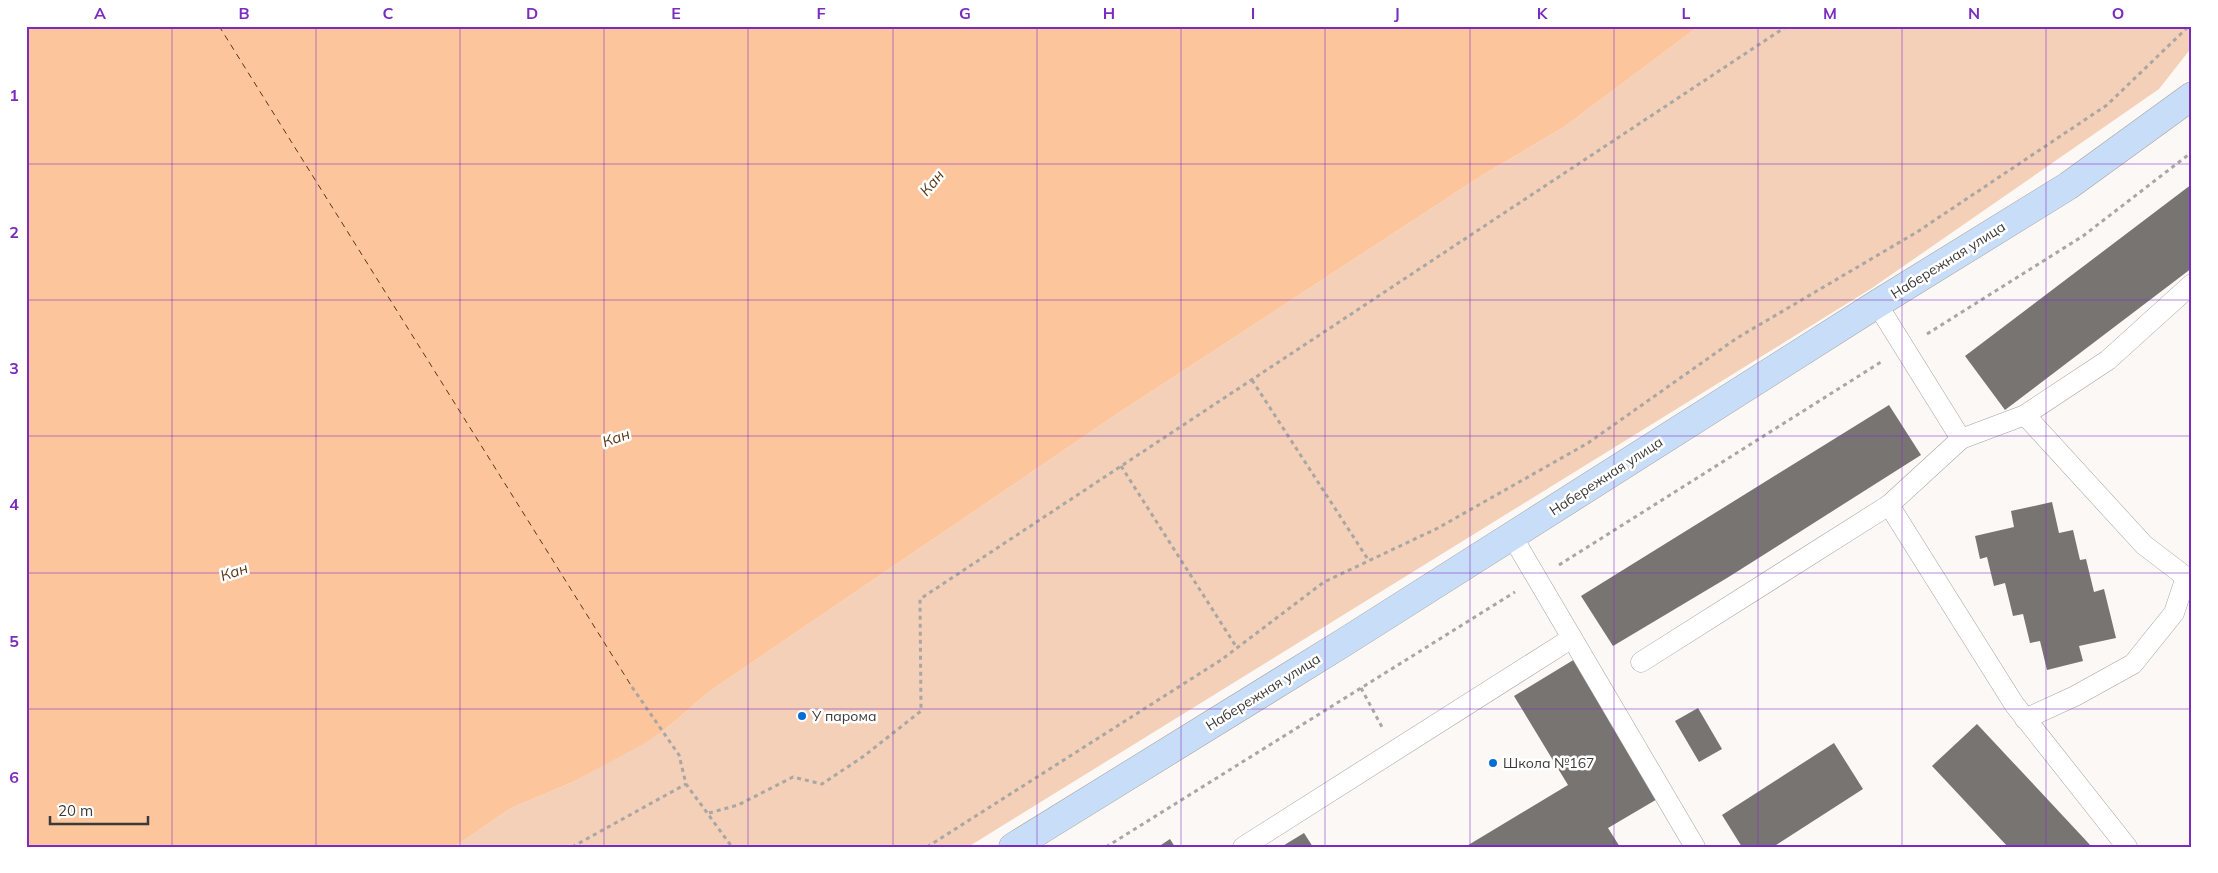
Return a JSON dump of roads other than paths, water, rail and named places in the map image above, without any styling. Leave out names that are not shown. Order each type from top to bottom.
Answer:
[{"type":"main road","name":"Набережная улица","points":[[1013,847],[1512,536],[1876,304],[2068,186],[2192,96]]},
{"type":"lane","points":[[1641,662],[1889,506],[1961,439],[2025,415],[2108,360],[2192,284]]},
{"type":"lane","points":[[1876,304],[1961,439]]},
{"type":"lane","points":[[2025,415],[2144,545],[2186,577],[2174,613],[2132,664],[2075,696],[2025,719]]},
{"type":"lane","points":[[1889,506],[2025,719],[2127,847]]},
{"type":"lane","points":[[1512,536],[1695,847]]},
{"type":"lane","points":[[1243,847],[1572,638]]},
{"type":"water","name":"Кан","points":[[26,26],[1699,26],[1564,127],[1481,176],[1117,414],[710,691],[662,732],[573,782],[511,808],[454,847],[26,847]]},
{"type":"place","name":"У парома","points":[[802,716]]},
{"type":"place","name":"Школа №167","points":[[1493,763]]}]
